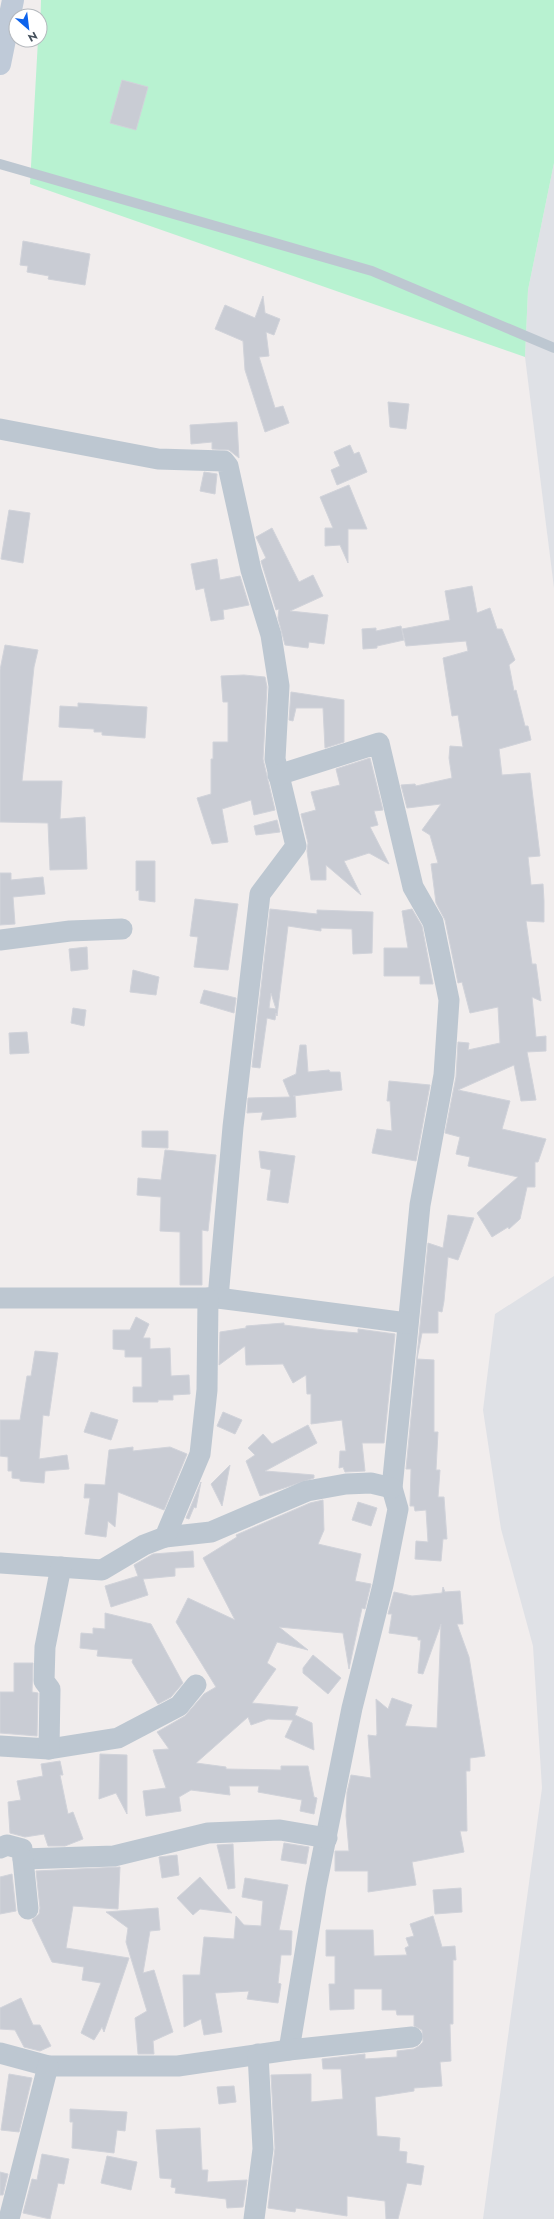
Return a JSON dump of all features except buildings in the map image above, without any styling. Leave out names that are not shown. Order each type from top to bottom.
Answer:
[{"type":"main road","points":[[0,64],[13,0]]},
{"type":"street","points":[[0,429],[158,459],[224,461],[228,466],[251,570],[271,635],[279,686],[275,759],[296,846],[260,894],[213,1298],[207,1390],[200,1454],[165,1537]]},
{"type":"street","points":[[278,774],[379,743],[413,887],[433,922],[449,1000],[444,1075],[420,1205],[407,1323],[392,1488],[398,1509],[383,1585],[352,1708],[297,1994],[289,2050]]},
{"type":"street","points":[[0,940],[70,931],[122,929]]},
{"type":"street","points":[[0,1298],[213,1298],[407,1323]]},
{"type":"street","points":[[0,1563],[102,1570],[144,1545],[165,1537],[211,1532],[307,1491],[346,1484],[371,1483],[392,1488]]},
{"type":"street","points":[[49,1749],[50,1689],[44,1680],[45,1647],[61,1567]]},
{"type":"street","points":[[0,1746],[49,1749],[118,1738],[179,1706],[196,1685]]},
{"type":"street","points":[[23,1860],[114,1856],[208,1833],[280,1830],[327,1838]]},
{"type":"street","points":[[0,1848],[7,1845],[22,1849],[28,1909]]},
{"type":"street","points":[[0,2053],[48,2066],[178,2066],[289,2050],[412,2036]]},
{"type":"street","points":[[254,2219],[263,2149],[258,2054]]},
{"type":"street","points":[[9,2219],[48,2066]]},
{"type":"lane","points":[[0,164],[372,271],[554,348]]},
{"type":"shaded area","points":[[554,163],[554,588],[525,357],[528,290]]},
{"type":"shaded area","points":[[554,1276],[554,2219],[483,2219],[542,1788],[533,1646],[501,1529],[483,1410],[495,1314]]},
{"type":"green space","points":[[41,0],[554,0],[554,163],[528,290],[525,357],[30,184],[38,48],[48,48],[48,8],[41,8]]}]
